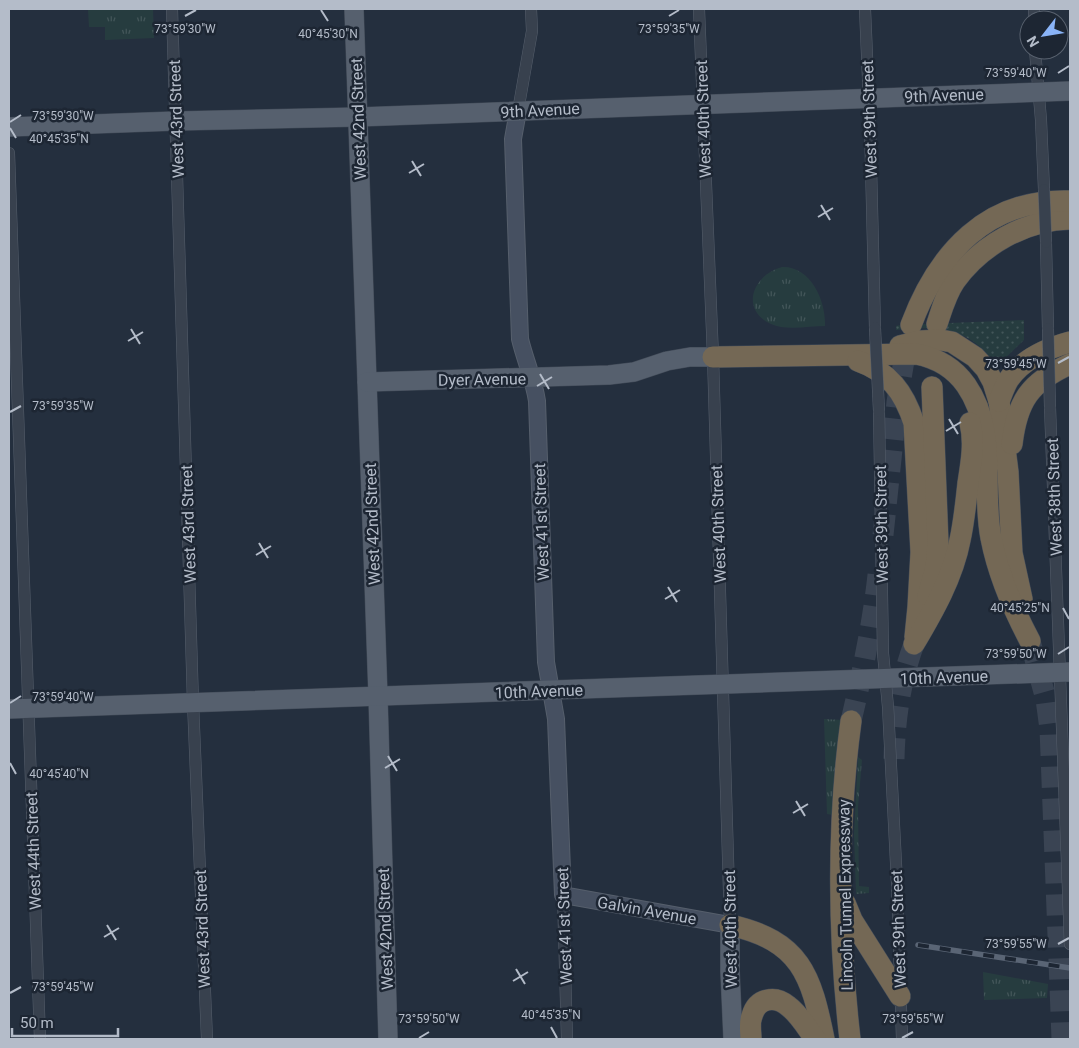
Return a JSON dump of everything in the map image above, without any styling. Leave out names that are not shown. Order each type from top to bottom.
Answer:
[{"type":"highway","points":[[911,325],[927,288],[938,271],[960,242],[988,220],[1036,204],[1070,201]]},
{"type":"highway","points":[[955,282],[961,261],[972,242],[984,230],[1010,212]]},
{"type":"highway","points":[[937,324],[947,295],[955,282],[970,264],[991,247],[1013,233],[1036,223],[1070,219]]},
{"type":"highway","points":[[714,357],[916,354],[938,360],[960,376],[976,400],[985,434],[991,538],[996,557],[1015,613],[1030,641],[1012,553],[1008,472],[1000,401],[986,369],[975,357],[952,342],[941,340],[920,341],[869,354]]},
{"type":"highway","points":[[1000,401],[1008,380],[1020,366],[1055,346],[1070,342]]},
{"type":"highway","points":[[838,354],[868,364],[882,373],[896,386],[908,403],[914,423],[920,566],[914,644]]},
{"type":"highway","points":[[869,354],[900,363],[919,365],[939,374],[948,381],[962,401],[971,427],[971,460],[960,540],[955,560],[934,612],[914,644]]},
{"type":"highway","points":[[1008,472],[1013,428],[1022,402],[1040,382],[1070,364]]},
{"type":"highway","points":[[914,644],[931,588],[938,555],[932,387]]},
{"type":"highway","name":"Lincoln Tunnel Expressway","points":[[850,1039],[846,999],[842,896],[842,804],[851,721]]},
{"type":"highway","points":[[842,896],[852,920],[900,996]]},
{"type":"highway","points":[[730,925],[765,936],[775,941],[792,955],[801,966],[813,990],[824,1039]]},
{"type":"highway","points":[[751,1039],[750,1024],[755,1008],[766,1000],[771,999],[782,1002],[796,1012],[815,1039]]},
{"type":"main road","name":"West 42nd Street","points":[[354,9],[388,1039]]},
{"type":"main road","name":"9th Avenue","points":[[9,127],[358,117],[1070,91]]},
{"type":"main road","name":"West 41st Street","points":[[518,111],[513,139],[520,339],[538,401],[546,662],[556,720],[563,895]]},
{"type":"main road","name":"Dyer Avenue","points":[[367,382],[609,375],[634,372],[667,361],[690,356],[714,357]]},
{"type":"main road","name":"10th Avenue","points":[[9,709],[1065,673]]},
{"type":"main road","name":"Galvin Avenue","points":[[563,895],[730,925]]},
{"type":"main road","name":"West 40th Street","points":[[730,925],[733,1039]]},
{"type":"street","name":"West 43rd Street","points":[[172,9],[193,703],[207,1039]]},
{"type":"street","name":"West 41st Street","points":[[518,111],[532,31],[531,9]]},
{"type":"street","name":"West 40th Street","points":[[700,9],[714,357],[730,925]]},
{"type":"street","name":"West 39th Street","points":[[865,9],[879,411],[883,653],[897,883],[902,1039]]},
{"type":"street","name":"West 38th Street","points":[[1036,60],[1041,120],[1050,407],[1065,673],[1070,944]]},
{"type":"street","name":"West 44th Street","points":[[9,153],[40,1039]]},
{"type":"street","name":"West 41st Street","points":[[563,895],[568,1039]]},
{"type":"green space","points":[[88,9],[153,9],[154,38],[105,40],[105,27],[89,27]]},
{"type":"green space","points":[[782,267],[792,268],[801,272],[815,287],[823,306],[825,326],[790,328],[777,326],[761,318],[755,310],[753,302],[757,285],[763,277]]},
{"type":"green space","points":[[1024,320],[1024,340],[999,364],[993,361],[970,339],[950,331],[929,328],[896,330],[896,326],[900,325]]},
{"type":"green space","points":[[824,719],[843,720],[833,815],[827,814]]},
{"type":"green space","points":[[858,757],[862,760],[858,807],[859,886],[869,887],[869,893],[856,894],[854,834]]},
{"type":"green space","points":[[983,972],[1048,984],[1047,998],[984,1000]]},
{"type":"tunnel","points":[[883,535],[897,402],[908,337]]},
{"type":"tunnel","points":[[851,721],[868,644],[879,565]]},
{"type":"tunnel","points":[[1030,641],[1046,699],[1050,729],[1062,1039]]},
{"type":"tunnel","points":[[894,759],[899,701],[905,672],[914,644]]},
{"type":"railway","points":[[918,945],[1070,968]]}]
